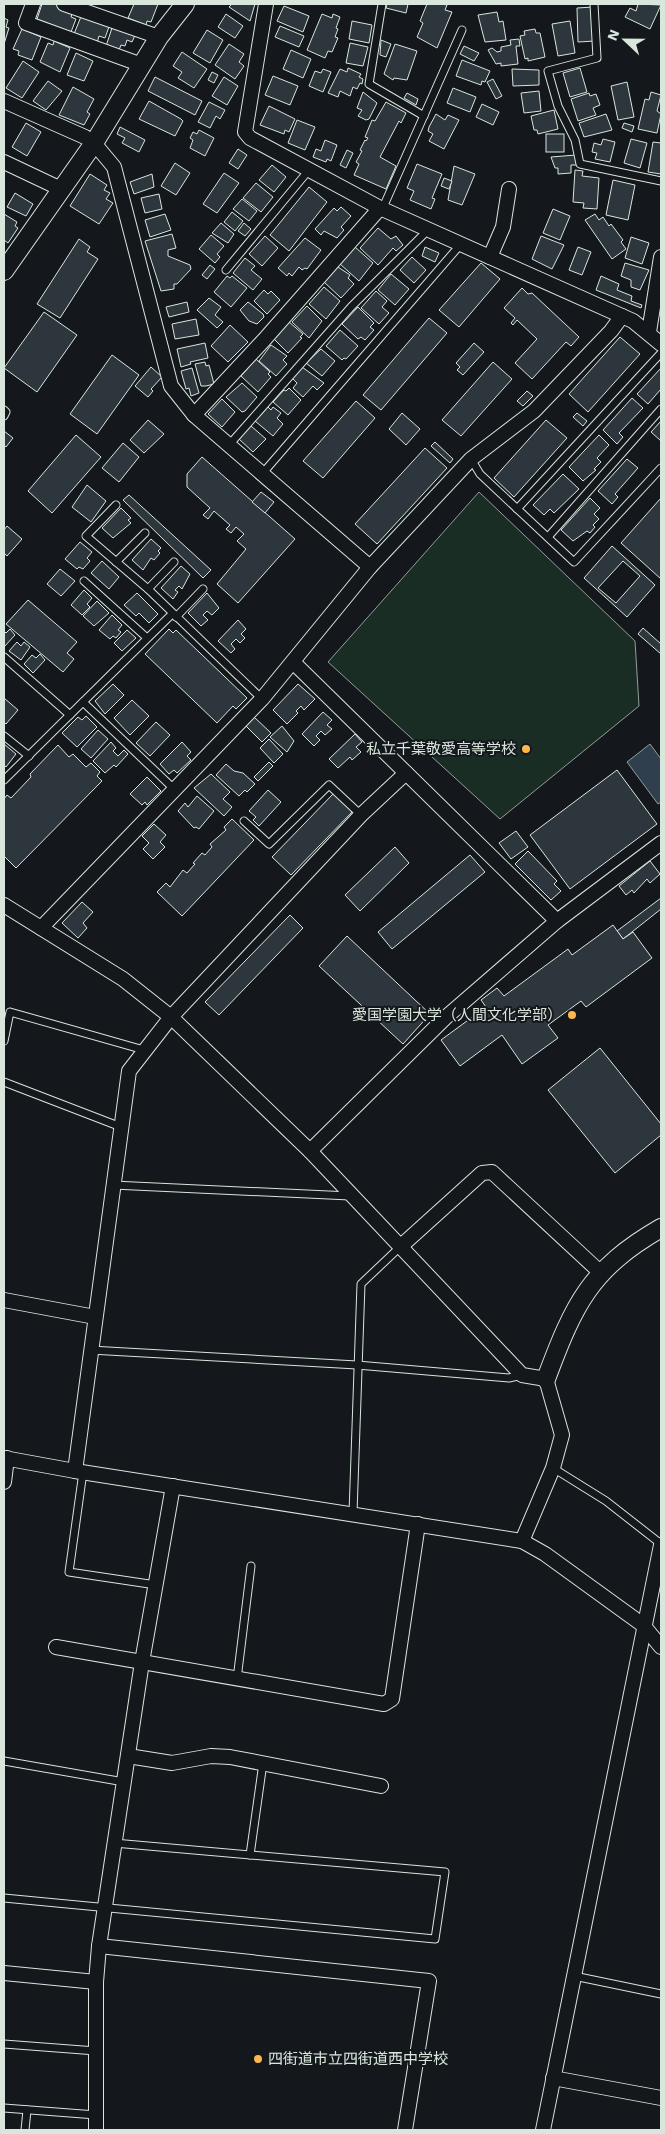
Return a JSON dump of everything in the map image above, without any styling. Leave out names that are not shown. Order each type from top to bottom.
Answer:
[{"type":"street","points":[[33,4],[26,22],[142,65]]},
{"type":"street","points":[[64,4],[160,37]]},
{"type":"street","points":[[4,271],[94,143],[160,37],[185,4]]},
{"type":"street","points":[[266,4],[245,132],[250,138],[380,208],[622,316],[649,332],[661,344]]},
{"type":"street","points":[[4,101],[94,143],[114,167],[171,386],[194,415],[370,567]]},
{"type":"street","points":[[4,162],[61,190]]},
{"type":"street","points":[[490,257],[503,227],[509,190]]},
{"type":"street","points":[[194,415],[264,340],[380,208]]},
{"type":"street","points":[[649,332],[661,257]]},
{"type":"street","points":[[41,928],[173,788],[262,699],[370,567],[471,459],[534,411],[611,331],[622,316]]},
{"type":"street","points":[[293,662],[558,921]]},
{"type":"street","points":[[79,1471],[90,1350],[129,1071],[171,1017],[361,815],[406,773]]},
{"type":"street","points":[[310,1151],[445,1018],[558,921],[661,843]]},
{"type":"street","points":[[4,905],[123,979],[171,1017],[310,1151],[522,1375],[546,1379]]},
{"type":"street","points":[[400,1247],[482,1173],[492,1172],[601,1273]]},
{"type":"street","points":[[522,1540],[553,1468],[562,1435],[546,1379],[565,1327],[577,1305],[601,1273],[621,1253],[661,1228]]},
{"type":"street","points":[[4,1300],[95,1316]]},
{"type":"street","points":[[4,1482],[6,1458],[522,1540],[545,1554],[643,1625],[661,1647]]},
{"type":"street","points":[[96,2130],[96,1982],[99,1946],[142,1662],[174,1486]]},
{"type":"street","points":[[56,1647],[384,1704],[392,1699],[418,1524]]},
{"type":"street","points":[[542,2130],[643,1625],[661,1545]]},
{"type":"street","points":[[128,1756],[172,1763],[211,1756],[262,1763],[381,1786]]},
{"type":"street","points":[[99,1946],[429,1981],[405,2130]]},
{"type":"street","points":[[4,1973],[96,1982]]},
{"type":"street","points":[[553,2078],[661,2098]]},
{"type":"lane","points":[[382,4],[368,84],[424,116]]},
{"type":"lane","points":[[594,4],[598,58],[548,71],[558,106],[575,140],[580,164],[661,181]]},
{"type":"lane","points":[[380,208],[386,203],[462,30]]},
{"type":"lane","points":[[226,270],[309,170]]},
{"type":"lane","points":[[229,445],[351,307],[423,235],[426,228]]},
{"type":"lane","points":[[262,474],[460,244]]},
{"type":"lane","points":[[518,509],[661,353]]},
{"type":"lane","points":[[548,537],[661,409]]},
{"type":"lane","points":[[4,410],[6,412],[4,416]]},
{"type":"lane","points":[[471,459],[480,474],[574,562],[661,468]]},
{"type":"lane","points":[[116,505],[86,536],[148,589],[262,699]]},
{"type":"lane","points":[[116,562],[145,533]]},
{"type":"lane","points":[[148,589],[174,562]]},
{"type":"lane","points":[[84,581],[147,638]]},
{"type":"lane","points":[[4,780],[147,638],[203,589]]},
{"type":"lane","points":[[4,657],[70,715]]},
{"type":"lane","points":[[83,702],[173,788]]},
{"type":"lane","points":[[4,736],[28,756]]},
{"type":"lane","points":[[244,821],[269,844],[329,785],[361,815]]},
{"type":"lane","points":[[4,1041],[10,1012],[144,1050]]},
{"type":"lane","points":[[4,1082],[120,1127]]},
{"type":"lane","points":[[113,1185],[352,1196]]},
{"type":"lane","points":[[353,1513],[361,1284],[400,1247]]},
{"type":"lane","points":[[90,1350],[358,1365],[510,1378],[522,1375]]},
{"type":"lane","points":[[553,1468],[606,1501],[661,1545]]},
{"type":"lane","points":[[79,1471],[69,1572],[156,1585]]},
{"type":"lane","points":[[236,1679],[251,1566]]},
{"type":"lane","points":[[4,1761],[124,1782]]},
{"type":"lane","points":[[250,1855],[262,1763]]},
{"type":"lane","points":[[4,1898],[435,1939],[445,1872],[114,1843]]},
{"type":"lane","points":[[574,1976],[661,1994]]},
{"type":"lane","points":[[4,2044],[96,2052]]},
{"type":"lane","points":[[4,2108],[96,2115]]},
{"type":"lane","points":[[25,2130],[27,2110]]},
{"type":"green space","points":[[479,492],[635,641],[639,706],[500,819],[328,662]]},
{"type":"water","points":[[650,744],[661,759],[661,802],[658,804],[627,762]]},
{"type":"building","points":[[42,4],[54,4],[73,11],[71,17],[76,19],[71,32],[37,19]]},
{"type":"building","points":[[134,4],[158,4],[151,22],[147,21],[146,25],[128,18]]},
{"type":"building","points":[[232,4],[255,4],[250,21],[229,7]]},
{"type":"building","points":[[387,4],[408,4],[406,13],[386,8]]},
{"type":"building","points":[[427,4],[447,5],[445,10],[452,12],[437,48],[417,37],[423,23],[420,21]]},
{"type":"building","points":[[638,4],[661,5],[650,29],[625,17],[630,8],[636,11]]},
{"type":"building","points":[[284,6],[309,16],[303,32],[277,21]]},
{"type":"building","points":[[593,7],[595,41],[578,42],[577,8]]},
{"type":"building","points":[[497,12],[499,22],[503,21],[506,40],[485,42],[478,15]]},
{"type":"building","points":[[82,14],[110,24],[105,38],[99,36],[97,43],[74,34]]},
{"type":"building","points":[[226,14],[243,26],[235,38],[218,27]]},
{"type":"building","points":[[322,14],[332,18],[333,14],[340,17],[335,37],[338,38],[332,52],[328,51],[325,58],[307,50]]},
{"type":"building","points":[[4,18],[8,20],[6,27],[9,28],[4,44]]},
{"type":"building","points":[[352,21],[372,25],[369,43],[349,39]]},
{"type":"building","points":[[570,21],[575,53],[558,56],[552,24]]},
{"type":"building","points":[[113,25],[136,33],[132,42],[127,40],[125,46],[121,45],[119,50],[106,46]]},
{"type":"building","points":[[280,26],[304,36],[299,47],[275,37]]},
{"type":"building","points":[[22,29],[41,37],[32,60],[18,55],[19,51],[13,49]]},
{"type":"building","points":[[535,29],[536,33],[540,33],[545,57],[528,61],[528,58],[525,59],[520,36],[525,35],[524,31]]},
{"type":"building","points":[[207,30],[223,40],[210,63],[193,53]]},
{"type":"building","points":[[519,39],[520,46],[516,46],[518,64],[501,66],[501,63],[496,64],[488,50],[492,48],[497,52],[501,51],[501,47],[511,45],[510,40]]},
{"type":"building","points":[[381,40],[391,44],[386,57],[380,55]]},
{"type":"building","points":[[54,41],[70,48],[60,72],[40,62],[48,43],[53,45]]},
{"type":"building","points":[[350,43],[368,47],[363,66],[346,63]]},
{"type":"building","points":[[229,44],[244,54],[239,62],[244,66],[235,79],[215,65]]},
{"type":"building","points":[[395,44],[417,51],[407,80],[394,78],[393,80],[384,74]]},
{"type":"building","points":[[464,46],[479,53],[474,61],[460,54]]},
{"type":"building","points":[[291,50],[311,59],[303,78],[283,69]]},
{"type":"building","points":[[182,52],[207,69],[194,88],[178,78],[182,72],[173,66]]},
{"type":"building","points":[[76,53],[93,61],[84,81],[67,75]]},
{"type":"building","points":[[462,60],[490,71],[485,82],[482,81],[481,85],[456,76]]},
{"type":"building","points":[[23,61],[39,72],[22,98],[6,88]]},
{"type":"building","points":[[348,68],[361,74],[359,77],[363,79],[362,84],[360,83],[357,89],[353,87],[350,96],[340,91],[338,97],[328,93],[340,69],[347,72]]},
{"type":"building","points":[[580,68],[587,92],[570,97],[563,73]]},
{"type":"building","points":[[323,69],[331,72],[323,92],[309,86],[315,71],[321,73]]},
{"type":"building","points":[[512,69],[539,70],[539,85],[513,86]]},
{"type":"building","points":[[212,72],[218,75],[214,83],[208,80]]},
{"type":"building","points":[[273,76],[298,86],[290,105],[265,95]]},
{"type":"building","points":[[155,77],[202,101],[195,115],[148,91]]},
{"type":"building","points":[[224,77],[238,86],[227,105],[212,96]]},
{"type":"building","points":[[493,79],[502,96],[496,99],[487,82]]},
{"type":"building","points":[[48,81],[62,91],[46,110],[33,101]]},
{"type":"building","points":[[627,82],[634,117],[618,120],[611,86]]},
{"type":"building","points":[[73,87],[94,99],[87,112],[90,114],[84,125],[59,115]]},
{"type":"building","points":[[453,88],[476,97],[470,112],[447,103]]},
{"type":"building","points":[[539,91],[541,111],[524,113],[521,93]]},
{"type":"building","points":[[363,92],[377,103],[369,119],[366,120],[358,116],[362,110],[357,108]]},
{"type":"building","points":[[651,92],[661,95],[657,111],[661,114],[657,133],[638,129],[645,99],[649,100]]},
{"type":"building","points":[[407,93],[418,99],[416,105],[404,98]]},
{"type":"building","points":[[589,93],[590,96],[596,94],[600,105],[593,108],[596,115],[578,121],[571,99]]},
{"type":"building","points":[[149,101],[183,121],[175,136],[139,119]]},
{"type":"building","points":[[209,102],[225,110],[220,119],[216,116],[210,128],[198,122]]},
{"type":"building","points":[[386,102],[406,113],[401,123],[399,121],[380,157],[396,166],[386,189],[354,175],[359,164],[356,162],[365,140],[368,138],[365,137],[372,120],[375,121]]},
{"type":"building","points":[[482,104],[499,112],[493,125],[476,117]]},
{"type":"building","points":[[269,106],[295,119],[289,132],[285,130],[284,134],[260,125]]},
{"type":"building","points":[[554,110],[558,129],[538,134],[537,130],[534,130],[531,116]]},
{"type":"building","points":[[436,114],[445,120],[448,115],[459,120],[444,149],[429,141],[433,134],[428,131],[429,127]]},
{"type":"building","points":[[606,114],[612,130],[584,137],[579,123]]},
{"type":"building","points":[[297,120],[315,127],[305,150],[288,143]]},
{"type":"building","points":[[26,123],[41,132],[27,156],[12,147]]},
{"type":"building","points":[[624,123],[634,126],[632,132],[622,128]]},
{"type":"building","points":[[120,127],[145,140],[139,152],[122,143],[125,138],[117,134]]},
{"type":"building","points":[[199,130],[214,138],[205,156],[190,148],[193,140],[190,138],[193,132],[197,134]]},
{"type":"building","points":[[546,134],[564,134],[564,152],[546,152]]},
{"type":"building","points":[[603,139],[615,142],[610,162],[595,159],[597,153],[592,152],[594,143],[601,145]]},
{"type":"building","points":[[631,139],[647,143],[640,168],[624,163]]},
{"type":"building","points":[[325,140],[337,145],[331,161],[327,159],[326,162],[313,157],[316,149],[321,151]]},
{"type":"building","points":[[653,142],[661,143],[661,174],[648,172]]},
{"type":"building","points":[[238,149],[247,155],[238,169],[229,163]]},
{"type":"building","points":[[347,150],[353,153],[346,168],[340,165]]},
{"type":"building","points":[[576,155],[577,165],[571,165],[571,173],[558,174],[558,168],[555,168],[551,157]]},
{"type":"building","points":[[175,163],[190,173],[176,195],[161,186]]},
{"type":"building","points":[[417,164],[442,174],[432,198],[435,199],[431,209],[410,200],[414,191],[407,188]]},
{"type":"building","points":[[272,165],[286,177],[274,192],[259,180]]},
{"type":"building","points":[[454,166],[475,174],[462,205],[448,200]]},
{"type":"building","points":[[575,170],[583,171],[582,176],[599,178],[597,209],[583,208],[584,203],[573,202]]},
{"type":"building","points":[[224,173],[239,183],[217,213],[203,204]]},
{"type":"building","points":[[90,174],[107,185],[104,190],[110,193],[106,199],[113,203],[99,224],[70,206]]},
{"type":"building","points":[[152,174],[154,187],[134,194],[130,182]]},
{"type":"building","points":[[444,178],[452,181],[449,189],[441,186]]},
{"type":"building","points":[[613,180],[635,185],[628,220],[606,215]]},
{"type":"building","points":[[256,183],[273,197],[261,212],[243,198]]},
{"type":"building","points":[[309,187],[327,202],[289,251],[270,235]]},
{"type":"building","points":[[15,193],[33,204],[26,216],[7,207]]},
{"type":"building","points":[[159,194],[162,209],[145,213],[141,198]]},
{"type":"building","points":[[242,199],[257,211],[249,221],[233,209]]},
{"type":"building","points":[[341,207],[351,216],[341,227],[344,230],[337,238],[324,231],[321,235],[315,229],[334,208],[337,211]]},
{"type":"building","points":[[553,209],[570,216],[560,240],[543,233]]},
{"type":"building","points":[[232,212],[243,221],[235,231],[224,222]]},
{"type":"building","points":[[4,214],[17,222],[15,226],[18,228],[8,243],[4,240]]},
{"type":"building","points":[[165,214],[171,230],[150,237],[145,220]]},
{"type":"building","points":[[595,214],[599,220],[603,217],[609,226],[611,224],[623,240],[621,242],[626,249],[612,259],[585,220]]},
{"type":"building","points":[[221,223],[234,234],[228,243],[212,233]]},
{"type":"building","points":[[244,223],[251,229],[245,236],[238,231]]},
{"type":"building","points":[[378,228],[391,239],[396,236],[403,245],[396,251],[393,248],[378,265],[360,248]]},
{"type":"building","points":[[172,234],[176,248],[168,250],[168,256],[190,265],[191,269],[177,284],[174,284],[174,289],[161,291],[145,241]]},
{"type":"building","points":[[211,235],[224,246],[217,254],[220,257],[215,263],[199,249]]},
{"type":"building","points":[[265,236],[278,248],[262,266],[249,254]]},
{"type":"building","points":[[541,236],[564,245],[552,269],[532,259]]},
{"type":"building","points":[[631,237],[649,243],[642,264],[625,258]]},
{"type":"building","points":[[305,238],[321,250],[307,269],[302,270],[299,267],[292,276],[289,273],[287,276],[278,268]]},
{"type":"building","points":[[79,239],[90,247],[87,252],[98,259],[60,318],[37,304]]},
{"type":"building","points":[[355,247],[373,263],[359,281],[340,264]]},
{"type":"building","points":[[425,247],[439,253],[435,262],[422,256]]},
{"type":"building","points":[[578,247],[591,252],[582,275],[569,270]]},
{"type":"building","points":[[412,257],[426,270],[414,283],[400,270]]},
{"type":"building","points":[[245,258],[255,266],[251,270],[262,279],[253,290],[233,273]]},
{"type":"building","points":[[481,263],[500,279],[459,327],[439,310]]},
{"type":"building","points":[[625,263],[649,270],[640,290],[631,287],[631,280],[621,276]]},
{"type":"building","points":[[210,265],[215,269],[207,279],[202,275]]},
{"type":"building","points":[[338,267],[350,275],[348,278],[354,284],[341,298],[324,282]]},
{"type":"building","points":[[391,274],[409,289],[395,305],[378,290]]},
{"type":"building","points":[[227,276],[230,278],[232,276],[247,288],[231,307],[214,292]]},
{"type":"building","points":[[601,276],[619,284],[617,290],[632,296],[631,301],[642,305],[641,308],[596,290]]},
{"type":"building","points":[[324,287],[340,301],[326,319],[309,304]]},
{"type":"building","points":[[522,288],[528,294],[532,293],[579,337],[571,346],[566,342],[532,379],[515,363],[537,339],[517,320],[513,325],[511,323],[515,318],[504,308]]},
{"type":"building","points":[[264,290],[268,294],[271,291],[280,300],[267,314],[254,301]]},
{"type":"building","points":[[376,291],[387,301],[382,307],[389,313],[379,324],[361,308]]},
{"type":"building","points":[[209,298],[221,307],[215,315],[223,322],[217,328],[197,310]]},
{"type":"building","points":[[187,302],[189,312],[169,317],[166,307]]},
{"type":"building","points":[[248,302],[263,314],[264,317],[257,324],[249,321],[240,310]]},
{"type":"building","points":[[307,306],[322,321],[309,338],[292,322]]},
{"type":"building","points":[[358,307],[374,323],[370,327],[374,330],[365,340],[361,337],[358,339],[342,324]]},
{"type":"building","points":[[44,312],[77,335],[37,392],[4,368]]},
{"type":"building","points":[[429,318],[447,333],[381,410],[363,395]]},
{"type":"building","points":[[196,319],[199,335],[175,339],[172,324]]},
{"type":"building","points":[[289,322],[303,334],[300,337],[302,338],[288,353],[274,339]]},
{"type":"building","points":[[230,325],[248,342],[228,362],[211,346]]},
{"type":"building","points":[[340,330],[358,346],[346,359],[342,360],[326,346]]},
{"type":"building","points":[[620,337],[640,354],[588,412],[569,394]]},
{"type":"building","points":[[205,343],[208,358],[190,362],[191,364],[181,367],[177,349]]},
{"type":"building","points":[[474,343],[484,352],[463,375],[457,370],[460,367],[456,363]]},
{"type":"building","points":[[271,345],[287,356],[283,360],[287,364],[276,376],[259,361]]},
{"type":"building","points":[[321,349],[335,361],[322,376],[306,363]]},
{"type":"building","points":[[112,355],[139,375],[97,434],[70,414]]},
{"type":"building","points":[[256,359],[270,372],[268,374],[271,377],[258,392],[241,376]]},
{"type":"building","points":[[205,362],[206,366],[209,365],[214,384],[201,386],[195,364]]},
{"type":"building","points":[[493,362],[512,379],[461,436],[442,420]]},
{"type":"building","points":[[151,367],[162,377],[151,389],[153,391],[148,397],[135,386]]},
{"type":"building","points":[[302,367],[324,383],[317,390],[313,386],[303,397],[293,388],[297,383],[292,378]]},
{"type":"building","points":[[192,368],[199,393],[191,396],[189,388],[186,389],[181,371]]},
{"type":"building","points":[[661,368],[661,389],[648,404],[637,394]]},
{"type":"building","points":[[242,383],[257,397],[242,412],[226,397]]},
{"type":"building","points":[[289,388],[301,400],[288,415],[273,402],[284,390],[286,391]]},
{"type":"building","points":[[527,391],[533,396],[523,406],[517,401]]},
{"type":"building","points":[[632,398],[643,408],[619,433],[623,437],[617,444],[603,430]]},
{"type":"building","points":[[222,399],[235,412],[222,427],[208,414]]},
{"type":"building","points":[[356,401],[375,418],[323,478],[303,461]]},
{"type":"building","points":[[268,407],[271,410],[273,407],[281,413],[277,418],[283,424],[273,436],[255,421]]},
{"type":"building","points":[[402,413],[420,429],[406,445],[389,429]]},
{"type":"building","points":[[577,413],[587,421],[583,426],[573,417]]},
{"type":"building","points":[[148,420],[164,434],[144,453],[130,440]]},
{"type":"building","points":[[546,420],[567,438],[514,497],[494,478]]},
{"type":"building","points":[[661,421],[661,441],[651,432]]},
{"type":"building","points":[[251,426],[266,439],[253,452],[239,439]]},
{"type":"building","points":[[4,431],[13,438],[6,447],[4,445]]},
{"type":"building","points":[[76,435],[101,457],[52,513],[28,491]]},
{"type":"building","points":[[599,435],[609,445],[597,458],[601,462],[594,469],[596,470],[583,481],[569,467]]},
{"type":"building","points":[[435,442],[453,459],[450,463],[431,446]]},
{"type":"building","points":[[123,443],[139,457],[119,482],[102,468]]},
{"type":"building","points":[[425,448],[447,468],[377,544],[355,524]]},
{"type":"building","points":[[202,457],[295,539],[238,603],[217,584],[246,549],[237,541],[244,534],[236,527],[231,533],[226,529],[230,525],[214,511],[208,519],[203,515],[210,508],[187,487],[187,474]]},
{"type":"building","points":[[627,459],[638,468],[615,494],[618,497],[612,504],[598,491]]},
{"type":"building","points":[[563,474],[579,489],[554,513],[550,509],[544,515],[533,505]]},
{"type":"building","points":[[87,485],[106,501],[91,522],[72,507]]},
{"type":"building","points":[[261,492],[274,502],[265,513],[252,502]]},
{"type":"building","points":[[129,495],[211,570],[203,578],[123,500]]},
{"type":"building","points":[[590,498],[600,508],[594,514],[599,519],[593,525],[595,527],[590,533],[587,531],[573,541],[561,530]]},
{"type":"building","points":[[661,498],[661,579],[621,543]]},
{"type":"building","points":[[121,508],[131,518],[128,520],[131,523],[113,538],[102,528]]},
{"type":"building","points":[[7,526],[22,539],[7,556],[4,553],[4,530]]},
{"type":"building","points":[[151,539],[161,548],[158,551],[160,553],[154,560],[151,558],[143,570],[132,560]]},
{"type":"building","points":[[80,542],[92,552],[87,558],[90,561],[83,569],[79,567],[77,569],[65,559]]},
{"type":"building","points":[[612,546],[655,585],[627,617],[584,578]],"holes":[[[623,561],[640,576],[616,603],[598,588]]]},
{"type":"building","points":[[102,561],[119,577],[109,589],[91,573]]},
{"type":"building","points":[[181,566],[190,574],[182,589],[179,586],[175,590],[178,592],[173,599],[161,588]]},
{"type":"building","points":[[60,569],[75,581],[61,596],[47,584]]},
{"type":"building","points":[[84,590],[92,598],[87,604],[90,607],[82,615],[71,605]]},
{"type":"building","points":[[137,593],[158,614],[149,623],[139,613],[136,616],[124,605]]},
{"type":"building","points":[[207,593],[219,608],[212,615],[207,611],[203,615],[208,620],[201,626],[188,613]]},
{"type":"building","points":[[28,600],[77,642],[67,653],[74,659],[63,672],[6,624]]},
{"type":"building","points":[[97,601],[109,613],[94,626],[83,616]]},
{"type":"building","points":[[112,615],[122,625],[118,630],[121,632],[116,638],[113,636],[110,639],[99,630]]},
{"type":"building","points":[[238,620],[246,629],[241,634],[245,638],[240,643],[236,639],[231,644],[235,649],[231,653],[218,641]]},
{"type":"building","points":[[643,628],[661,644],[661,654],[638,634]]},
{"type":"building","points":[[10,629],[15,635],[4,647],[4,631],[6,633]]},
{"type":"building","points":[[169,629],[173,633],[176,630],[247,698],[236,709],[233,706],[217,723],[145,654]]},
{"type":"building","points":[[127,630],[136,638],[122,651],[114,643]]},
{"type":"building","points":[[17,642],[21,646],[24,642],[30,647],[21,660],[9,651]]},
{"type":"building","points":[[40,654],[45,660],[33,673],[24,664],[32,655],[36,658]]},
{"type":"building","points":[[113,684],[124,695],[105,714],[95,701]]},
{"type":"building","points":[[298,684],[315,699],[304,710],[301,706],[296,711],[298,713],[287,724],[273,710]]},
{"type":"building","points":[[4,698],[18,710],[6,724],[4,722]]},
{"type":"building","points":[[132,700],[149,716],[130,735],[114,718]]},
{"type":"building","points":[[323,712],[332,720],[327,725],[332,729],[325,735],[321,731],[316,736],[320,740],[314,746],[302,734]]},
{"type":"building","points":[[86,716],[97,727],[77,747],[62,733],[78,717],[82,720]]},
{"type":"building","points":[[254,717],[271,733],[262,742],[246,726]]},
{"type":"building","points":[[156,722],[170,735],[150,756],[136,743]]},
{"type":"building","points":[[282,726],[294,741],[287,752],[270,737]]},
{"type":"building","points":[[98,730],[108,739],[91,758],[81,749]]},
{"type":"building","points":[[355,734],[362,742],[356,747],[361,752],[352,760],[350,757],[338,768],[329,759]]},
{"type":"building","points":[[269,739],[283,754],[274,763],[260,748]]},
{"type":"building","points":[[111,742],[116,748],[113,751],[118,756],[124,750],[128,754],[116,767],[114,765],[105,773],[93,761]]},
{"type":"building","points":[[182,742],[191,752],[187,756],[191,760],[177,773],[174,770],[169,774],[160,764]]},
{"type":"building","points":[[4,744],[16,754],[6,767],[4,765]]},
{"type":"building","points":[[58,745],[69,757],[73,754],[86,767],[91,763],[100,772],[97,776],[102,781],[16,868],[4,856],[4,799],[7,795],[11,798],[31,777],[30,774]]},
{"type":"building","points":[[269,762],[273,766],[258,781],[254,777]]},
{"type":"building","points":[[226,764],[234,771],[243,773],[255,784],[247,792],[245,790],[239,796],[216,775]]},
{"type":"building","points":[[617,770],[657,824],[570,889],[530,835]]},
{"type":"building","points":[[211,774],[230,792],[223,799],[232,807],[224,816],[194,788]]},
{"type":"building","points":[[147,777],[161,791],[147,805],[145,802],[142,805],[130,794]]},
{"type":"building","points":[[268,790],[281,802],[259,826],[253,820],[256,817],[249,811]]},
{"type":"building","points":[[334,793],[353,811],[291,875],[272,857]]},
{"type":"building","points":[[197,796],[214,811],[199,829],[194,828],[178,811],[185,803],[188,807]]},
{"type":"building","points":[[232,819],[254,840],[182,916],[157,892],[166,883],[170,887],[183,870],[187,873],[202,853],[205,855],[212,847],[210,844],[226,830],[224,827]]},
{"type":"building","points":[[154,824],[166,835],[160,842],[165,847],[153,859],[143,849],[149,843],[142,836]]},
{"type":"building","points":[[516,831],[528,847],[511,859],[499,843]]},
{"type":"building","points":[[395,847],[409,863],[360,911],[345,895]]},
{"type":"building","points":[[528,851],[557,881],[554,884],[561,891],[551,900],[515,864]]},
{"type":"building","points":[[470,855],[485,872],[392,949],[378,932]]},
{"type":"building","points":[[650,861],[660,874],[650,883],[647,879],[634,893],[632,890],[626,895],[619,886]]},
{"type":"building","points":[[661,898],[661,909],[623,939],[617,931]]},
{"type":"building","points":[[82,902],[93,912],[83,923],[87,928],[78,938],[62,923]]},
{"type":"building","points":[[290,915],[303,928],[219,1015],[205,1002]]},
{"type":"building","points":[[613,925],[623,939],[633,932],[652,958],[586,1007],[581,1001],[548,1025],[558,1038],[522,1064],[502,1035],[460,1066],[441,1040],[486,1007],[481,1000],[497,988],[504,996],[568,949],[572,955]]},
{"type":"building","points":[[347,936],[430,1014],[403,1044],[319,966]]},
{"type":"building","points":[[600,1048],[661,1124],[661,1135],[615,1173],[548,1090]]},
{"type":"place","name":"私立千葉敬愛高等学校","points":[[526,749]]},
{"type":"place","name":"愛国学園大学（人間文化学部）","points":[[572,1015]]},
{"type":"place","name":"四街道市立四街道西中学校","points":[[258,2059]]}]
